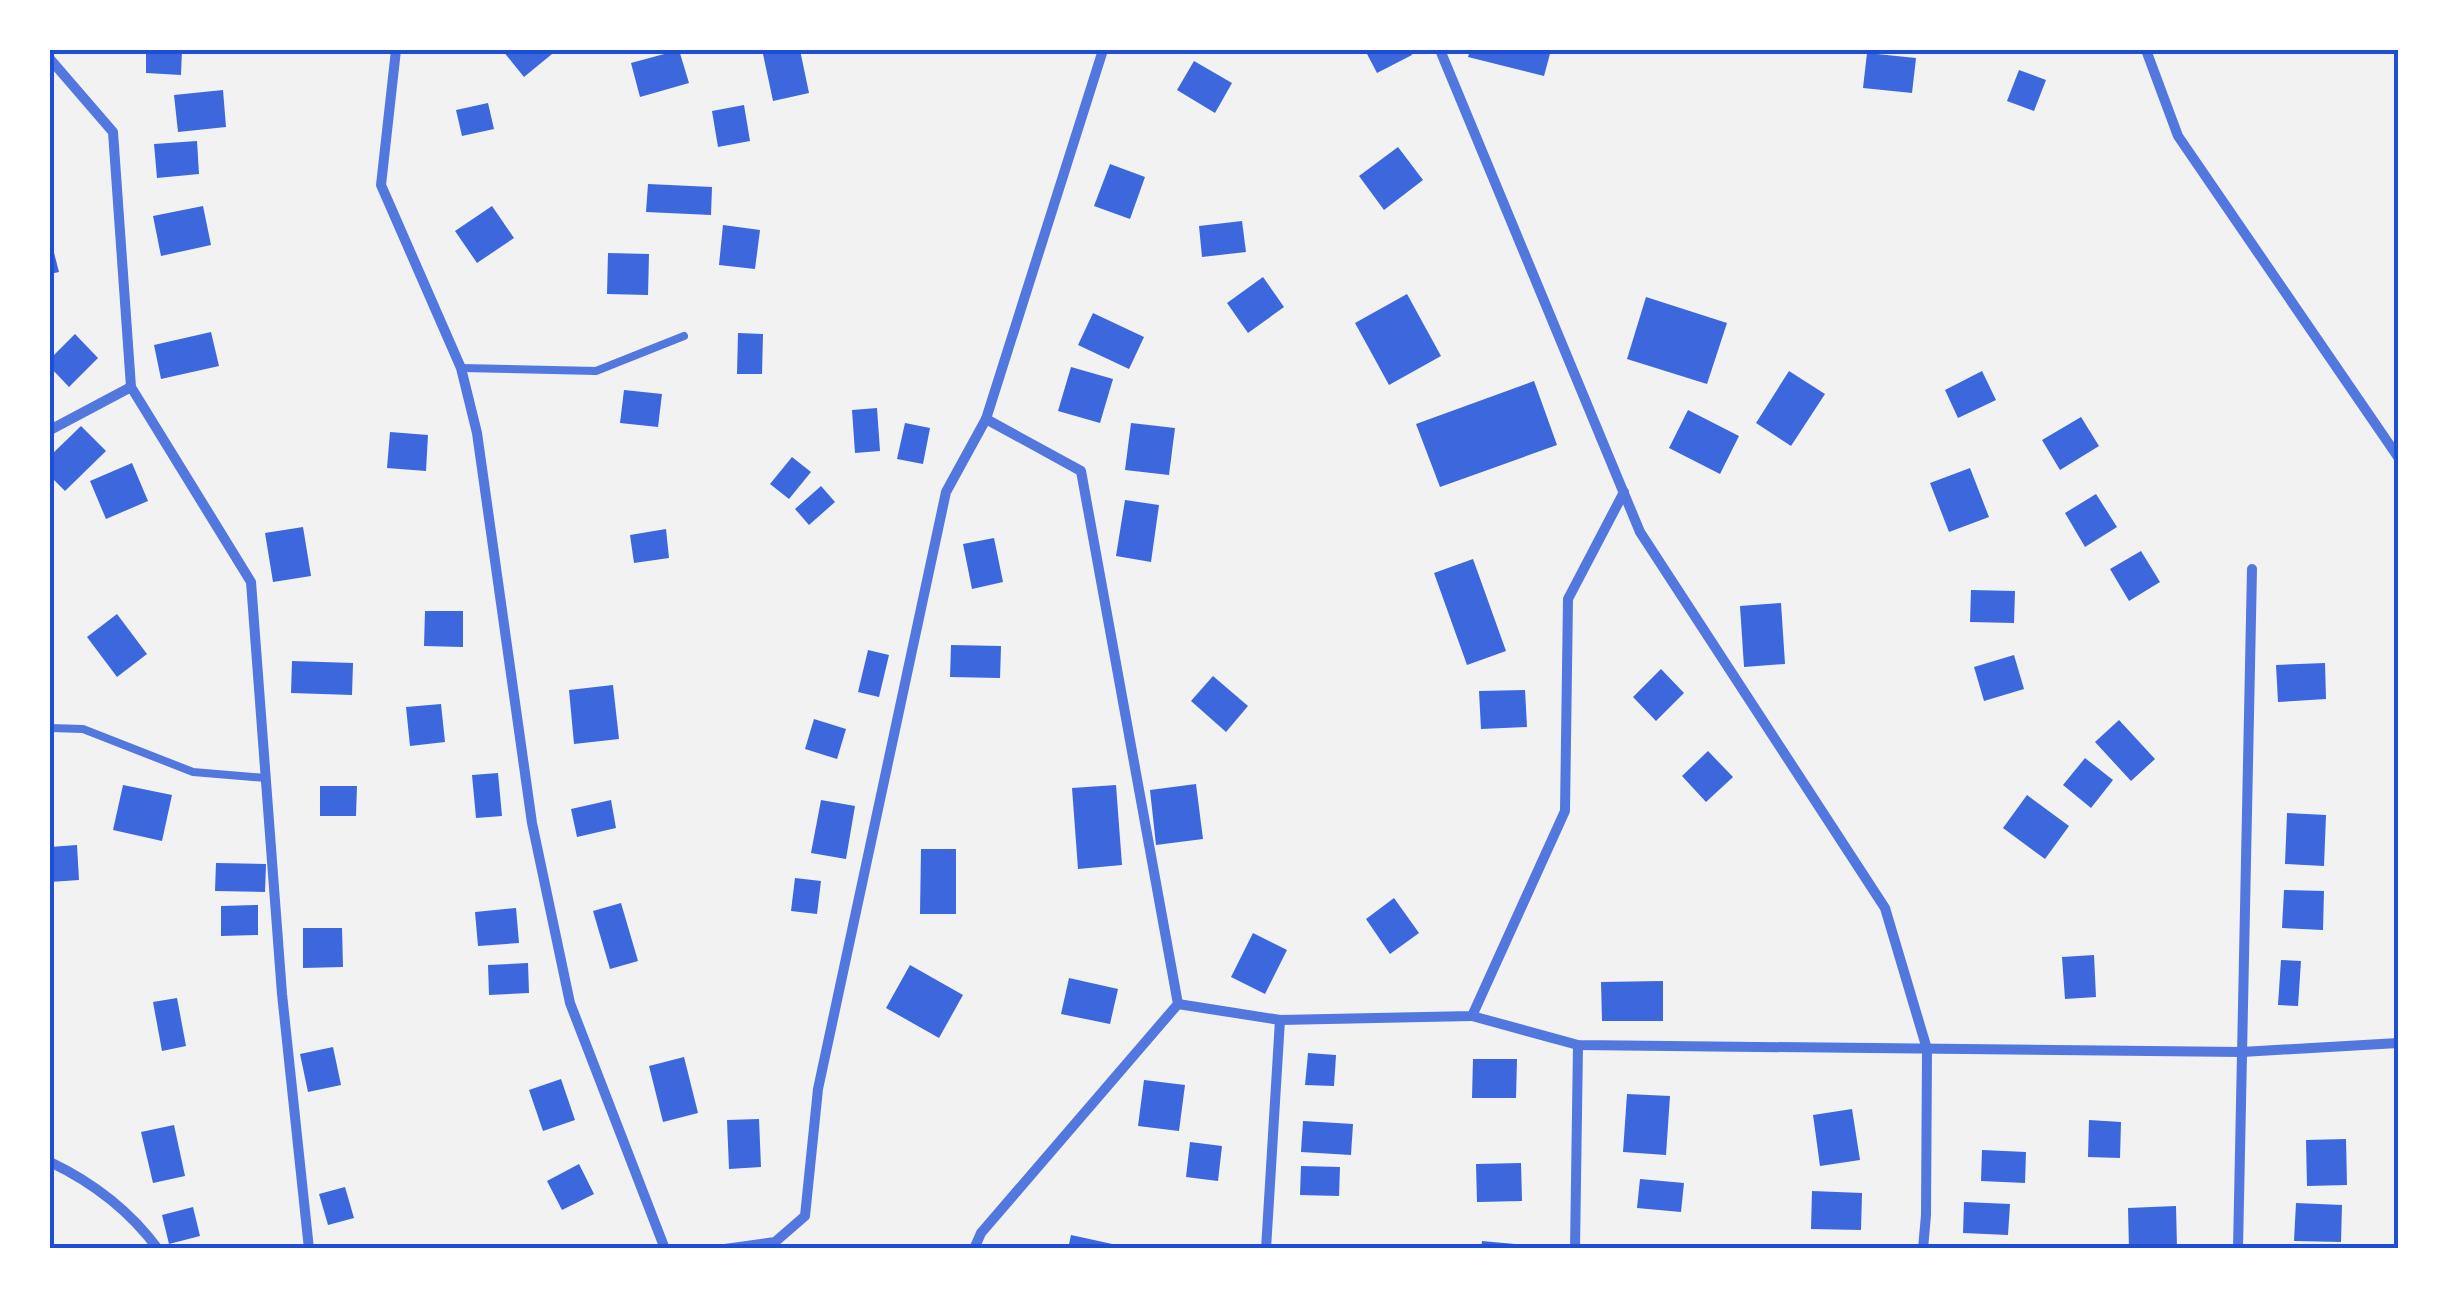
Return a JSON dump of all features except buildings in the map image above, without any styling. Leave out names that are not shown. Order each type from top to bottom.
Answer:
[{"type":"street","points":[[396,50],[381,185],[461,368],[477,433],[532,823],[570,1002],[664,1249]]},
{"type":"street","points":[[725,1249],[780,1245],[805,1216],[818,1090],[946,492],[986,419],[1104,50]]},
{"type":"street","points":[[1440,50],[1640,532],[1884,908],[1927,1048],[1923,1249]]},
{"type":"street","points":[[2146,50],[2178,136],[2398,457]]},
{"type":"street","points":[[50,59],[113,132],[130,386],[251,582],[282,994],[309,1249]]},
{"type":"street","points":[[50,430],[130,386]]},
{"type":"street","points":[[986,419],[1081,471],[1178,1004]]},
{"type":"street","points":[[1472,1016],[1565,810],[1568,599],[1624,492]]},
{"type":"street","points":[[2238,1249],[2252,569]]},
{"type":"street","points":[[1178,1004],[1280,1020],[1472,1016],[1578,1044],[2242,1052],[2398,1042]]},
{"type":"street","points":[[974,1249],[981,1234],[1178,1004]]},
{"type":"street","points":[[1266,1249],[1280,1020]]},
{"type":"street","points":[[1575,1249],[1578,1044]]},
{"type":"street","points":[[50,1162],[113,1201],[158,1249]]},
{"type":"lane","points":[[461,368],[596,371],[684,336]]},
{"type":"lane","points":[[50,728],[82,729],[193,772],[266,778]]}]
